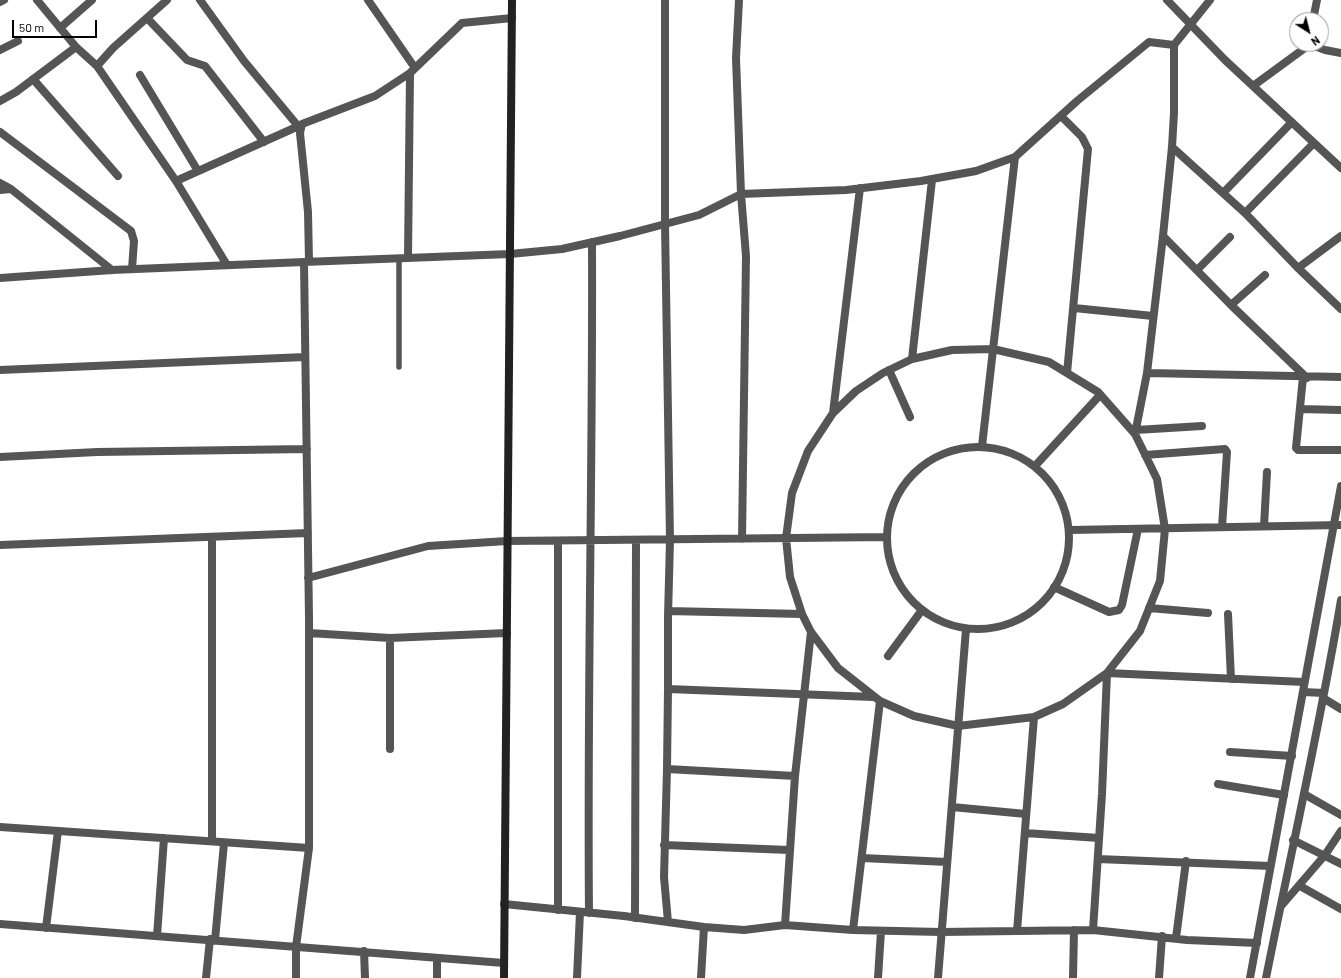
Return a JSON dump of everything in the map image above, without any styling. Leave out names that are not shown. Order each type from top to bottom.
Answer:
[{"type":"main road","points":[[504,978],[512,0]]},
{"type":"street","points":[[0,2],[4,0]]},
{"type":"street","points":[[37,0],[76,47],[97,66],[176,181],[227,265]]},
{"type":"street","points":[[60,28],[92,0]]},
{"type":"street","points":[[97,66],[167,0]]},
{"type":"street","points":[[200,0],[244,61],[300,125],[308,212],[305,357],[309,633],[309,848],[296,947],[296,978]]},
{"type":"street","points":[[368,0],[412,70],[408,258]]},
{"type":"street","points":[[665,0],[665,224],[670,540],[664,877],[668,922]]},
{"type":"street","points":[[739,0],[736,58],[741,194],[746,256],[742,539]]},
{"type":"street","points":[[1167,0],[1254,86],[1341,168]]},
{"type":"street","points":[[1136,432],[1147,374],[1172,147],[1174,113],[1174,45],[1210,0]]},
{"type":"street","points":[[1315,12],[1317,0]]},
{"type":"street","points":[[147,18],[187,60],[205,66],[264,142]]},
{"type":"street","points":[[176,181],[300,125],[375,96],[412,70],[462,23],[512,18]]},
{"type":"street","points":[[0,50],[18,41]]},
{"type":"street","points":[[0,278],[112,270],[510,254],[562,249],[699,215],[741,194],[860,188],[932,180],[976,171],[1015,157],[1115,69],[1149,42],[1174,45]]},
{"type":"street","points":[[0,101],[8,97],[76,47]]},
{"type":"street","points":[[1329,51],[1341,53]]},
{"type":"street","points":[[1254,86],[1299,52]]},
{"type":"street","points":[[140,75],[198,171]]},
{"type":"street","points":[[33,78],[118,176]]},
{"type":"street","points":[[1061,116],[1086,142],[1088,149],[1067,373]]},
{"type":"street","points":[[1223,193],[1292,122]]},
{"type":"street","points":[[0,132],[131,231],[134,241],[132,270]]},
{"type":"street","points":[[1245,213],[1314,143]]},
{"type":"street","points":[[1172,147],[1245,213],[1298,268],[1341,308]]},
{"type":"street","points":[[982,446],[1015,157]]},
{"type":"street","points":[[912,360],[932,180]]},
{"type":"street","points":[[0,183],[11,190],[112,270]]},
{"type":"street","points":[[833,413],[860,188]]},
{"type":"street","points":[[0,190],[11,190]]},
{"type":"street","points":[[1163,236],[1230,305],[1305,377]]},
{"type":"street","points":[[1298,268],[1341,236]]},
{"type":"street","points":[[1197,270],[1230,237]]},
{"type":"street","points":[[589,913],[588,747],[592,242]]},
{"type":"street","points":[[1230,305],[1265,275]]},
{"type":"street","points":[[1074,308],[1153,316]]},
{"type":"street","points":[[993,349],[1049,362],[1100,394],[1136,432],[1156,479],[1165,528],[1160,581],[1140,631],[1107,673],[1063,704],[1034,717],[958,726],[914,716],[877,699],[838,668],[811,632],[802,614],[790,577],[786,538],[792,493],[808,451],[833,413],[856,391],[888,370],[912,360],[952,350],[993,349]]},
{"type":"street","points":[[0,370],[305,357]]},
{"type":"street","points":[[888,370],[910,417]]},
{"type":"street","points":[[1147,374],[1341,377]]},
{"type":"street","points":[[1305,377],[1300,409],[1297,449],[1341,450]]},
{"type":"street","points":[[1035,466],[1100,394]]},
{"type":"street","points":[[1300,409],[1341,410]]},
{"type":"street","points":[[1136,432],[1202,426]]},
{"type":"street","points":[[982,446],[1008,451],[1035,466],[1051,482],[1064,504],[1070,530],[1068,557],[1058,582],[1042,604],[1019,620],[994,628],[966,629],[941,622],[922,610],[901,588],[890,563],[886,537],[892,508],[906,482],[927,462],[953,450],[982,446]]},
{"type":"street","points":[[0,457],[97,452],[307,449]]},
{"type":"street","points":[[1145,456],[1225,449],[1227,452],[1222,527]]},
{"type":"street","points":[[1264,526],[1267,472]]},
{"type":"street","points":[[1250,978],[1292,756],[1304,682],[1337,525],[1341,486]]},
{"type":"street","points":[[1070,530],[1337,525]]},
{"type":"street","points":[[1054,587],[1109,612],[1119,610],[1122,605],[1138,529]]},
{"type":"street","points":[[0,545],[308,533]]},
{"type":"street","points":[[212,537],[212,841]]},
{"type":"street","points":[[308,578],[428,546],[507,541],[558,542],[886,537]]},
{"type":"street","points":[[635,918],[636,540]]},
{"type":"street","points":[[558,542],[558,910]]},
{"type":"street","points":[[1266,978],[1282,905],[1293,840],[1304,794],[1341,600]]},
{"type":"street","points":[[1149,608],[1208,613]]},
{"type":"street","points":[[888,656],[922,610]]},
{"type":"street","points":[[668,611],[802,614]]},
{"type":"street","points":[[1228,614],[1231,679]]},
{"type":"street","points":[[938,978],[966,629]]},
{"type":"street","points":[[785,925],[795,776],[811,632]]},
{"type":"street","points":[[309,633],[390,638],[507,633]]},
{"type":"street","points":[[390,638],[390,749]]},
{"type":"street","points":[[1107,673],[1304,682]]},
{"type":"street","points":[[1093,930],[1107,673]]},
{"type":"street","points":[[668,689],[803,694],[877,699]]},
{"type":"street","points":[[1303,692],[1323,695],[1341,709]]},
{"type":"street","points":[[853,930],[862,858],[877,699]]},
{"type":"street","points":[[1017,931],[1034,717]]},
{"type":"street","points":[[1230,752],[1292,756]]},
{"type":"street","points":[[667,769],[795,776]]},
{"type":"street","points":[[1218,784],[1284,795]]},
{"type":"street","points":[[1304,794],[1341,815]]},
{"type":"street","points":[[952,807],[1026,814]]},
{"type":"street","points":[[0,827],[309,848]]},
{"type":"street","points":[[46,928],[58,831]]},
{"type":"street","points":[[1282,905],[1300,886],[1325,855],[1341,831]]},
{"type":"street","points":[[1025,833],[1099,838]]},
{"type":"street","points":[[157,936],[164,838]]},
{"type":"street","points":[[1293,840],[1341,864]]},
{"type":"street","points":[[206,978],[224,843]]},
{"type":"street","points":[[664,845],[789,850]]},
{"type":"street","points":[[862,858],[947,862]]},
{"type":"street","points":[[1098,859],[1186,861],[1270,866]]},
{"type":"street","points":[[1176,938],[1186,861]]},
{"type":"street","points":[[1300,886],[1341,909]]},
{"type":"street","points":[[504,904],[704,927],[744,930],[785,925],[853,930],[942,932],[1093,930],[1176,938],[1257,943]]},
{"type":"street","points":[[577,978],[580,912]]},
{"type":"street","points":[[0,924],[504,963]]},
{"type":"street","points":[[701,978],[704,927]]},
{"type":"street","points":[[878,978],[881,930]]},
{"type":"street","points":[[1073,978],[1074,930]]},
{"type":"street","points":[[1159,978],[1162,936]]},
{"type":"street","points":[[364,951],[364,978]]},
{"type":"street","points":[[437,958],[437,978]]},
{"type":"lane","points":[[399,258],[399,367]]}]
